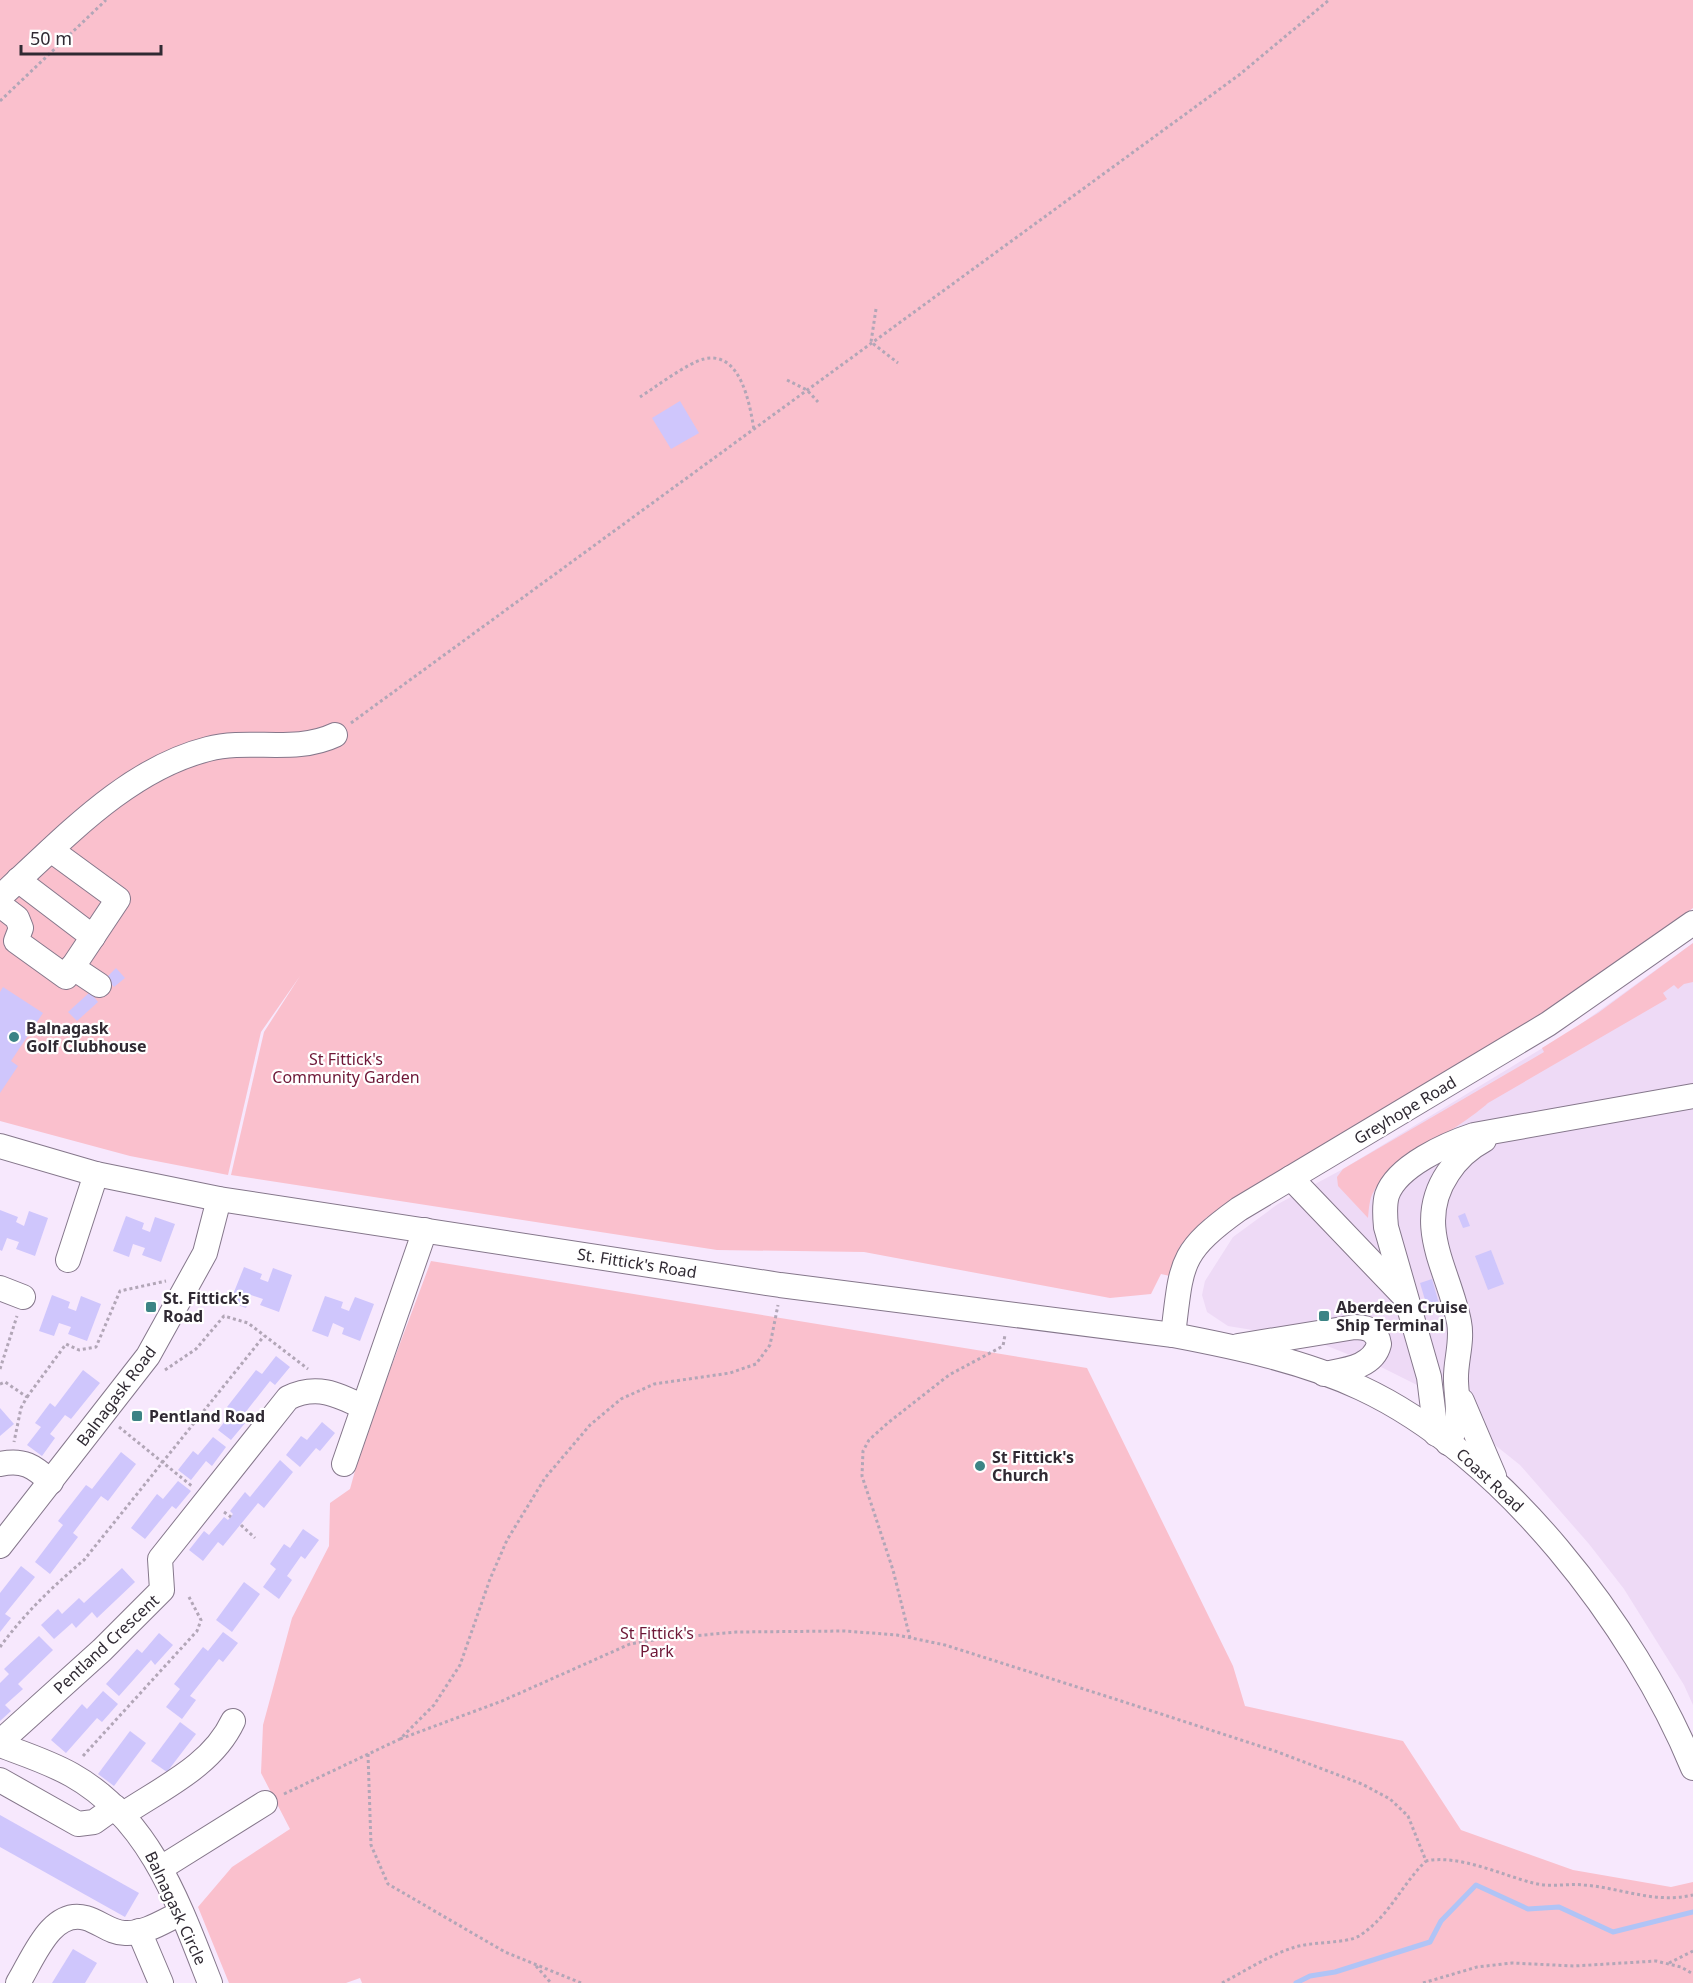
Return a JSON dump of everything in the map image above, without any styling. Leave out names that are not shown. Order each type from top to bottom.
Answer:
[{"type":"street","points":[[0,897],[51,850],[126,787],[177,759],[209,748],[305,744],[335,735]]},
{"type":"street","points":[[0,906],[16,918],[21,928],[16,941],[66,977],[118,899],[51,850]]},
{"type":"street","points":[[18,880],[93,937]]},
{"type":"street","name":"Greyhope Road","points":[[1173,1335],[1182,1270],[1189,1253],[1208,1231],[1239,1209],[1548,1024],[1693,923]]},
{"type":"street","points":[[72,967],[99,985]]},
{"type":"street","points":[[1504,1130],[1473,1146],[1462,1155],[1444,1178],[1433,1208],[1434,1242],[1460,1324],[1457,1391],[1459,1424],[1442,1438],[1429,1377],[1386,1227],[1385,1207],[1390,1188],[1416,1164],[1450,1143],[1474,1135],[1693,1096]]},
{"type":"street","name":"St. Fittick's Road","points":[[0,1146],[96,1174],[219,1199],[780,1285],[1008,1312],[1173,1335]]},
{"type":"street","points":[[68,1260],[96,1174]]},
{"type":"street","points":[[1291,1178],[1406,1298]]},
{"type":"street","name":"Balnagask Road","points":[[0,1546],[148,1356],[205,1254],[219,1199]]},
{"type":"street","points":[[344,1464],[425,1230]]},
{"type":"street","points":[[0,1288],[23,1297]]},
{"type":"street","points":[[1234,1346],[1356,1327],[1368,1328],[1376,1334],[1377,1350],[1370,1359],[1350,1369],[1324,1374]]},
{"type":"street","name":"Coast Road","points":[[1173,1335],[1234,1346],[1324,1374],[1372,1394],[1442,1438],[1497,1484],[1541,1531],[1618,1632],[1670,1718],[1693,1768]]},
{"type":"street","points":[[317,1390],[339,1395],[363,1407]]},
{"type":"street","name":"Pentland Crescent","points":[[0,1744],[102,1650],[162,1590],[160,1559],[288,1398],[299,1392],[317,1390]]},
{"type":"street","points":[[1457,1391],[1497,1484]]},
{"type":"street","points":[[5,1464],[24,1462],[35,1467],[51,1482]]},
{"type":"street","points":[[0,1780],[78,1824],[94,1822],[119,1811],[207,1759],[221,1744],[233,1721]]},
{"type":"street","name":"Balnagask Circle","points":[[0,1744],[68,1773],[119,1811],[154,1854],[210,1983]]},
{"type":"street","points":[[161,1868],[265,1803]]},
{"type":"street","points":[[18,1983],[51,1930],[66,1919],[84,1917],[123,1933],[139,1931],[181,1913]]},
{"type":"street","points":[[139,1931],[161,1983]]},
{"type":"path","points":[[0,101],[105,0]]},
{"type":"path","points":[[335,735],[1239,75],[1329,0]]},
{"type":"path","points":[[871,342],[876,309]]},
{"type":"path","points":[[871,342],[898,363]]},
{"type":"path","points":[[640,397],[704,359],[723,361],[735,371],[746,389],[754,430]]},
{"type":"path","points":[[787,380],[807,390],[818,402]]},
{"type":"path","points":[[5,1464],[21,1408],[27,1397],[66,1344],[79,1350],[96,1347],[120,1291],[175,1279],[189,1286]]},
{"type":"path","points":[[400,1739],[434,1705],[453,1677],[507,1540],[545,1478],[563,1456],[602,1413],[640,1389],[673,1380],[744,1370],[756,1364],[766,1353],[773,1337],[780,1285]]},
{"type":"path","points":[[0,1369],[23,1297]]},
{"type":"path","points":[[910,1638],[893,1570],[862,1476],[864,1451],[869,1440],[889,1422],[949,1375],[1003,1346],[1008,1312]]},
{"type":"path","points":[[148,1356],[164,1370],[196,1349],[224,1316],[248,1323],[315,1376],[317,1390]]},
{"type":"path","points":[[0,1647],[18,1623],[61,1579],[84,1560],[264,1336]]},
{"type":"path","points":[[0,1384],[5,1382],[27,1397]]},
{"type":"path","points":[[103,1415],[231,1517]]},
{"type":"path","points":[[241,1525],[255,1538]]},
{"type":"path","points":[[68,1773],[197,1631],[201,1620],[189,1597]]},
{"type":"path","points":[[265,1803],[400,1739],[502,1701],[615,1649],[640,1642],[768,1631],[845,1631],[910,1638],[945,1645],[1275,1751],[1362,1784],[1390,1799],[1408,1816],[1426,1861]]},
{"type":"path","points":[[368,1754],[371,1845],[388,1884],[467,1932],[535,1965],[581,1983]]},
{"type":"path","points":[[1222,1983],[1293,1947],[1312,1942],[1355,1938],[1396,1903],[1414,1872],[1426,1861],[1443,1860],[1545,1885],[1582,1885],[1653,1898],[1671,1899],[1693,1895]]},
{"type":"path","points":[[1667,1964],[1693,1951]]},
{"type":"path","points":[[1423,1983],[1477,1967],[1512,1964],[1574,1966],[1656,1961],[1693,1974]]},
{"type":"path","points":[[535,1965],[551,1983]]},
{"type":"shaded area","points":[[1693,943],[1693,1705],[1684,1685],[1624,1589],[1589,1544],[1520,1465],[1425,1389],[1383,1368],[1312,1340],[1228,1326],[1207,1312],[1202,1295],[1205,1281],[1233,1237],[1278,1204],[1343,1169],[1574,1029]]},
{"type":"green space","name":"St Fittick's Community Garden","points":[[0,0],[1693,0],[1693,908],[1575,992],[1454,1070],[1206,1218],[1180,1246],[1170,1276],[1161,1274],[1151,1294],[1110,1298],[864,1252],[717,1250],[231,1175],[264,1032],[300,976],[261,1032],[228,1175],[130,1156],[0,1121]]},
{"type":"green space","points":[[1693,943],[1693,982],[1684,984],[1678,989],[1674,985],[1663,993],[1667,999],[1488,1103],[1461,1124],[1409,1158],[1374,1191],[1368,1218],[1338,1186],[1337,1177],[1343,1169],[1544,1052],[1542,1048],[1598,1013]]},
{"type":"green space","name":"St Fittick's Park","points":[[431,1261],[1087,1368],[1233,1666],[1245,1706],[1403,1741],[1461,1830],[1573,1870],[1671,1887],[1693,1882],[1693,1983],[362,1983],[360,1978],[346,1983],[229,1983],[198,1907],[232,1867],[290,1829],[261,1773],[263,1725],[292,1618],[329,1546],[330,1503],[350,1489],[363,1442]]},
{"type":"building","points":[[680,401],[699,433],[671,449],[652,418]]},
{"type":"building","points":[[116,968],[125,978],[114,987],[106,978]]},
{"type":"building","name":"Balnagask Golf Clubhouse","points":[[3,987],[43,1013],[11,1061],[18,1066],[0,1093],[0,992]]},
{"type":"building","points":[[90,992],[98,1002],[77,1021],[68,1012]]},
{"type":"building","points":[[0,1210],[18,1217],[16,1222],[24,1226],[29,1211],[48,1218],[35,1256],[16,1249],[19,1242],[7,1238],[2,1251],[0,1250]]},
{"type":"building","points":[[1465,1213],[1470,1226],[1463,1228],[1458,1216]]},
{"type":"building","points":[[126,1216],[144,1223],[142,1229],[150,1232],[155,1217],[175,1224],[161,1262],[142,1255],[145,1248],[133,1244],[129,1257],[113,1251]]},
{"type":"building","points":[[1491,1250],[1504,1284],[1488,1290],[1475,1256]]},
{"type":"building","points":[[244,1267],[262,1274],[260,1279],[268,1282],[273,1268],[292,1275],[279,1312],[260,1305],[263,1299],[251,1295],[246,1308],[230,1302]]},
{"type":"building","points":[[1432,1279],[1440,1307],[1428,1310],[1420,1283]]},
{"type":"building","points":[[52,1295],[70,1302],[68,1308],[76,1311],[81,1296],[101,1304],[87,1341],[68,1334],[71,1327],[59,1323],[54,1336],[39,1331]]},
{"type":"building","points":[[325,1296],[343,1302],[341,1308],[349,1311],[355,1297],[374,1304],[360,1341],[342,1334],[344,1328],[333,1323],[328,1337],[312,1331]]},
{"type":"building","points":[[276,1356],[290,1367],[275,1385],[270,1381],[241,1418],[246,1422],[231,1440],[218,1430],[233,1411],[227,1407],[256,1370],[262,1374]]},
{"type":"building","points":[[83,1370],[100,1383],[71,1419],[65,1415],[50,1434],[55,1438],[42,1456],[27,1445],[41,1427],[35,1423],[50,1403],[55,1407]]},
{"type":"building","points":[[0,1408],[14,1424],[0,1436]]},
{"type":"building","points":[[322,1422],[335,1433],[320,1451],[316,1448],[300,1467],[286,1455],[301,1436],[307,1440]]},
{"type":"building","points":[[213,1437],[226,1447],[212,1466],[206,1461],[191,1480],[178,1470],[193,1451],[198,1455]]},
{"type":"building","points":[[121,1452],[136,1464],[108,1501],[101,1496],[73,1533],[78,1537],[50,1574],[35,1562],[63,1525],[58,1521],[86,1485],[92,1489]]},
{"type":"building","points":[[280,1460],[293,1472],[264,1508],[258,1503],[223,1546],[218,1542],[203,1561],[189,1550],[204,1531],[209,1535],[224,1517],[228,1520],[233,1514],[230,1511],[245,1492],[250,1497]]},
{"type":"building","points":[[178,1481],[191,1491],[176,1509],[172,1506],[145,1539],[131,1528],[157,1494],[163,1499]]},
{"type":"building","points":[[303,1529],[319,1540],[305,1559],[301,1556],[287,1576],[292,1580],[279,1599],[263,1587],[276,1569],[270,1564],[284,1544],[290,1548]]},
{"type":"building","points":[[21,1566],[35,1577],[5,1614],[11,1618],[0,1632],[0,1593]]},
{"type":"building","points":[[122,1568],[135,1582],[97,1618],[92,1612],[76,1628],[72,1623],[54,1639],[41,1625],[58,1609],[62,1614],[79,1598],[84,1603]]},
{"type":"building","points":[[244,1582],[260,1594],[232,1632],[216,1620]]},
{"type":"building","points":[[223,1632],[238,1643],[223,1662],[219,1659],[190,1696],[196,1700],[182,1719],[166,1707],[180,1689],[174,1684],[203,1647],[208,1651]]},
{"type":"building","points":[[159,1633],[173,1645],[155,1665],[151,1660],[119,1696],[106,1684],[137,1649],[142,1653]]},
{"type":"building","points":[[39,1636],[53,1650],[18,1684],[23,1689],[5,1705],[11,1711],[0,1721],[0,1683],[9,1674],[4,1669]]},
{"type":"building","points":[[103,1691],[118,1704],[102,1722],[97,1718],[66,1753],[51,1740],[82,1704],[87,1709]]},
{"type":"building","points":[[180,1722],[196,1734],[167,1772],[151,1761]]},
{"type":"building","points":[[130,1731],[146,1743],[114,1786],[98,1774]]},
{"type":"building","points":[[0,1815],[139,1893],[125,1917],[0,1847]]},
{"type":"building","points":[[73,1949],[97,1963],[85,1983],[52,1983]]},
{"type":"waterway","points":[[1296,1983],[1310,1976],[1335,1972],[1430,1942],[1441,1921],[1476,1885],[1528,1909],[1559,1907],[1613,1932],[1693,1912]]},
{"type":"place","name":"Balnagask Golf Clubhouse","points":[[14,1037]]},
{"type":"place","name":"St. Fittick's Road","points":[[151,1307]]},
{"type":"place","name":"Aberdeen Cruise Ship Terminal","points":[[1324,1316]]},
{"type":"place","name":"Pentland Road","points":[[137,1416]]},
{"type":"place","name":"St Fittick's Church","points":[[980,1466]]}]
